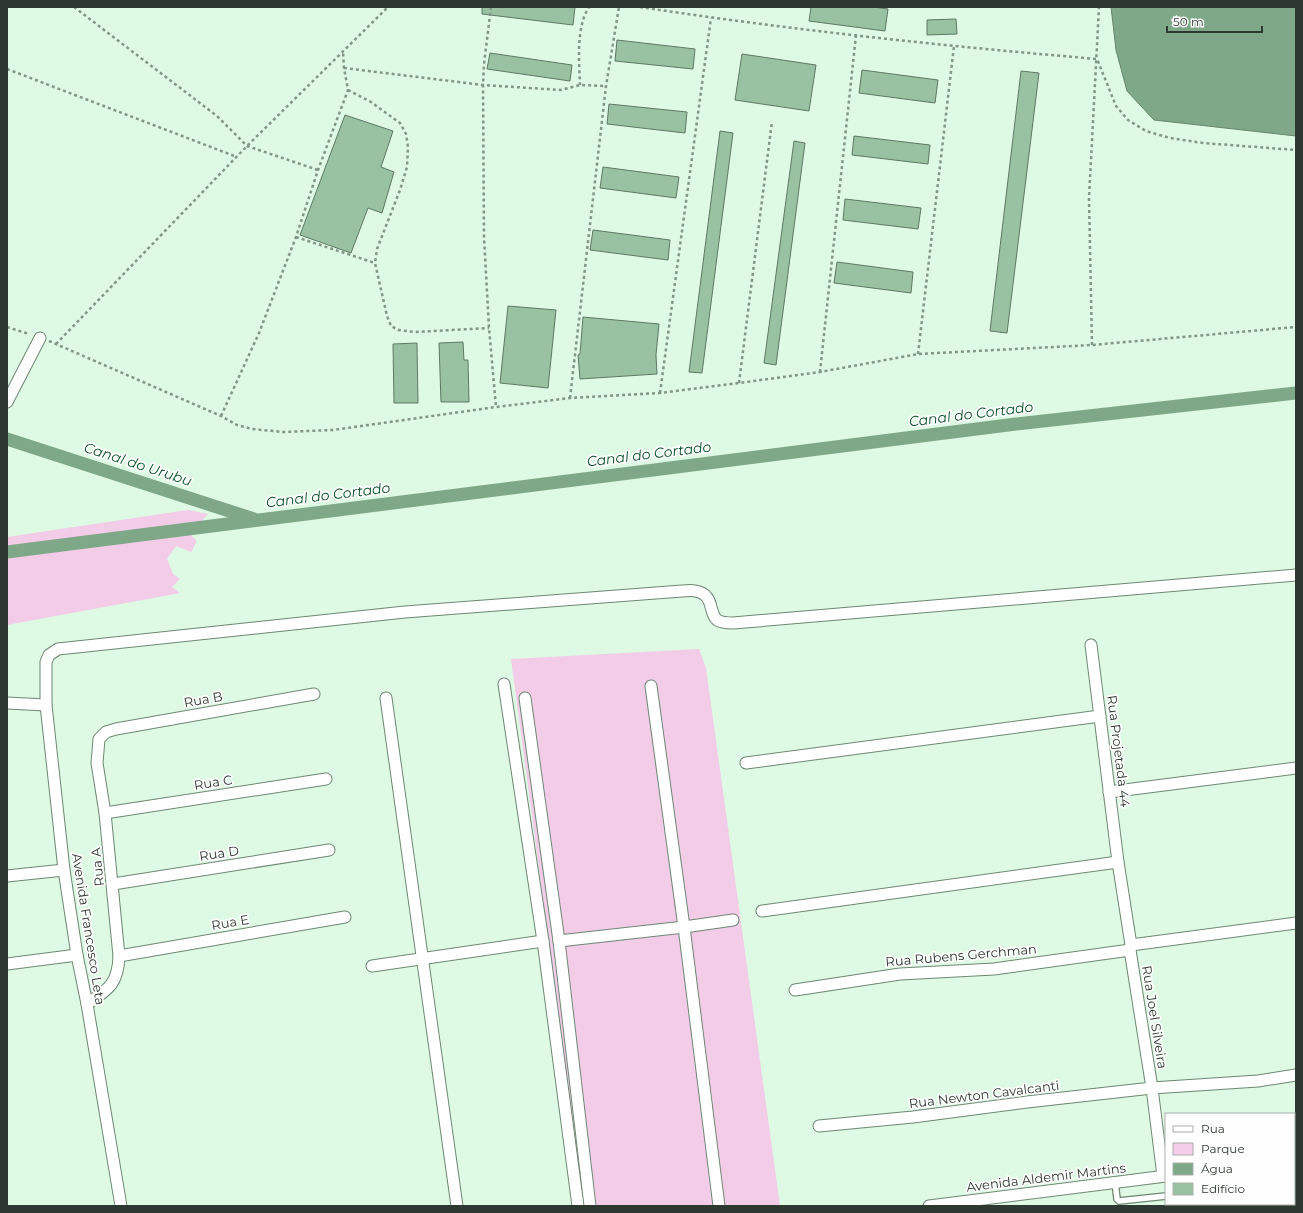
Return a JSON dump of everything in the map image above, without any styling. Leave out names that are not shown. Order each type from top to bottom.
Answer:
[{"type":"street","points":[[7,402],[40,338]]},
{"type":"street","name":"Avenida Francesco Leta","points":[[121,1206],[87,1004],[77,955],[64,870],[46,705],[45,671],[46,662],[49,655],[58,649],[405,612],[682,591],[695,591],[703,593],[710,600],[717,620],[725,623],[733,623],[1296,575]]},
{"type":"street","name":"Rua Projetada 44","points":[[1091,645],[1118,862]]},
{"type":"street","points":[[504,684],[543,941],[578,1206]]},
{"type":"street","points":[[651,686],[684,927],[719,1206]]},
{"type":"street","name":"Rua B","points":[[98,738],[106,732],[116,729],[314,694]]},
{"type":"street","points":[[386,698],[456,1206]]},
{"type":"street","points":[[524,698],[559,941],[590,1206]]},
{"type":"street","points":[[7,703],[46,705]]},
{"type":"street","points":[[746,763],[1100,716]]},
{"type":"street","name":"Rua A","points":[[87,1004],[107,991],[115,981],[119,969],[113,884],[105,813],[97,763],[98,738]]},
{"type":"street","points":[[1109,792],[1296,768]]},
{"type":"street","name":"Rua C","points":[[105,813],[326,779]]},
{"type":"street","name":"Rua D","points":[[113,884],[329,850]]},
{"type":"street","points":[[762,911],[1118,862]]},
{"type":"street","name":"Rua Joel Silveira","points":[[1118,862],[1164,1176]]},
{"type":"street","points":[[7,876],[64,870]]},
{"type":"street","name":"Rua E","points":[[119,956],[345,917]]},
{"type":"street","points":[[559,941],[733,920]]},
{"type":"street","name":"Rua Rubens Gerchman","points":[[795,990],[900,974],[994,969],[1296,923]]},
{"type":"street","points":[[372,966],[543,941]]},
{"type":"street","points":[[7,964],[77,955]]},
{"type":"street","name":"Rua Newton Cavalcanti","points":[[819,1126],[913,1117],[1152,1088],[1258,1081],[1296,1075]]},
{"type":"street","name":"Avenida Aldemir Martins","points":[[929,1206],[1164,1176]]},
{"type":"lane","points":[[1115,1182],[1117,1199],[1119,1201],[1165,1196]]},
{"type":"path","points":[[74,7],[217,116],[247,146],[318,170]]},
{"type":"path","points":[[56,344],[247,146],[388,7]]},
{"type":"path","points":[[491,7],[483,85],[484,237],[489,328],[496,407]]},
{"type":"path","points":[[580,85],[579,65],[581,29],[584,14],[589,7]]},
{"type":"path","points":[[570,398],[606,86],[619,7]]},
{"type":"path","points":[[640,7],[711,18],[856,36],[1097,59]]},
{"type":"path","points":[[1092,345],[1089,198],[1099,7]]},
{"type":"path","points":[[660,393],[711,18]]},
{"type":"path","points":[[820,372],[856,36]]},
{"type":"path","points":[[918,354],[954,46]]},
{"type":"path","points":[[221,416],[259,333],[296,237],[318,170],[348,90],[343,52]]},
{"type":"path","points":[[1097,59],[1116,106],[1128,120],[1146,131],[1170,138],[1203,143],[1296,150]]},
{"type":"path","points":[[344,68],[483,85],[561,90],[580,85],[606,86]]},
{"type":"path","points":[[7,69],[238,157]]},
{"type":"path","points":[[348,90],[371,102],[400,122],[406,134],[408,147],[407,167],[400,190],[377,250],[375,263],[387,316],[391,326],[398,330],[415,332],[489,328]]},
{"type":"path","points":[[739,383],[772,121]]},
{"type":"path","points":[[296,237],[375,263]]},
{"type":"path","points":[[7,327],[56,344],[221,416],[237,425],[252,429],[283,432],[333,430],[570,398],[660,393],[820,372],[918,354],[1092,345],[1296,327]]},
{"type":"green space","points":[[188,510],[208,514],[190,534],[197,541],[191,552],[176,546],[167,559],[173,574],[180,579],[172,587],[180,593],[7,625],[7,537]]},
{"type":"green space","points":[[699,649],[706,668],[780,1206],[584,1206],[511,659]]},
{"type":"water","points":[[1111,7],[1296,7],[1296,136],[1154,120],[1127,91],[1116,50]]},
{"type":"building","points":[[482,7],[575,7],[573,25],[482,14]]},
{"type":"building","points":[[811,7],[874,7],[888,9],[885,31],[809,21]]},
{"type":"building","points":[[956,19],[957,34],[927,35],[927,20]]},
{"type":"building","points":[[617,40],[695,49],[693,69],[615,61]]},
{"type":"building","points":[[490,53],[572,65],[570,81],[487,69]]},
{"type":"building","points":[[742,54],[816,65],[809,111],[735,100]]},
{"type":"building","points":[[862,70],[938,80],[935,103],[859,93]]},
{"type":"building","points":[[1021,71],[1039,73],[1007,333],[990,331]]},
{"type":"building","points":[[609,104],[687,112],[685,133],[607,124]]},
{"type":"building","points":[[345,115],[393,131],[381,167],[394,172],[382,213],[368,208],[351,253],[300,235]]},
{"type":"building","points":[[720,131],[733,133],[702,373],[689,372]]},
{"type":"building","points":[[854,136],[930,145],[928,164],[852,155]]},
{"type":"building","points":[[794,141],[805,143],[776,365],[764,363]]},
{"type":"building","points":[[603,167],[679,177],[676,198],[600,188]]},
{"type":"building","points":[[845,199],[921,208],[918,229],[843,220]]},
{"type":"building","points":[[593,230],[670,240],[668,260],[590,250]]},
{"type":"building","points":[[837,262],[913,272],[911,293],[834,283]]},
{"type":"building","points":[[508,306],[556,310],[548,388],[500,383]]},
{"type":"building","points":[[583,317],[659,324],[656,355],[657,374],[580,379],[578,355],[580,354]]},
{"type":"building","points":[[463,342],[464,360],[468,360],[469,402],[441,402],[439,343]]},
{"type":"building","points":[[417,343],[418,403],[394,403],[393,344]]},
{"type":"waterway","name":"Canal do Cortado","points":[[7,552],[1016,424],[1296,393]]},
{"type":"waterway","name":"Canal do Urubu","points":[[7,439],[254,519]]}]
